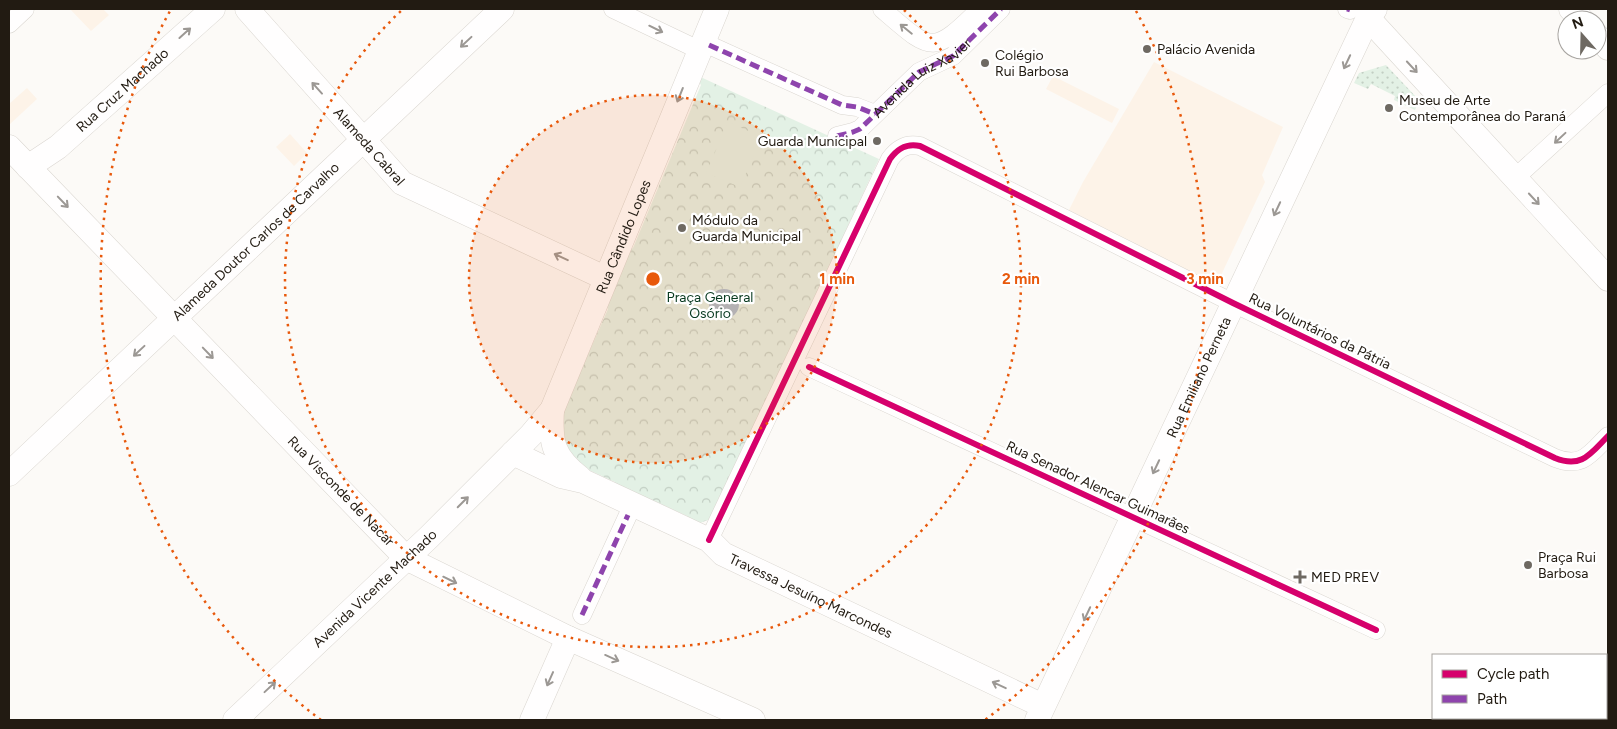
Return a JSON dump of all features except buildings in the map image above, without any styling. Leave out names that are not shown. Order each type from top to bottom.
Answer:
[{"type":"street","points":[[9,24],[25,9]]},
{"type":"street","name":"Rua Cruz Machado","points":[[19,167],[58,147],[213,9]]},
{"type":"street","name":"Alameda Cabral","points":[[247,9],[402,183],[605,278]]},
{"type":"street","name":"Alameda Doutor Carlos de Carvalho","points":[[9,474],[502,9]]},
{"type":"street","points":[[612,9],[842,106],[858,107],[875,114]]},
{"type":"street","name":"Rua Cândido Lopes","points":[[512,453],[544,421],[552,410],[605,278],[704,47],[716,9]]},
{"type":"street","name":"Avenida Luiz Xavier","points":[[882,9],[920,40],[933,44],[946,40],[980,9]]},
{"type":"street","name":"Avenida Luiz Xavier","points":[[837,136],[857,131],[919,72],[953,56],[1000,9]]},
{"type":"street","points":[[1360,11],[1608,279]]},
{"type":"street","name":"Rua Emiliano Perneta","points":[[1040,713],[1233,303],[1360,11]]},
{"type":"street","points":[[1515,178],[1608,93]]},
{"type":"street","name":"Rua Voluntários da Pátria","points":[[708,540],[890,158],[896,151],[912,144],[920,146],[1233,303],[1555,458],[1565,462],[1584,460],[1608,436]]},
{"type":"street","name":"Rua Visconde de Nacar","points":[[9,147],[19,167],[174,318],[406,558],[568,638],[752,720]]},
{"type":"street","name":"Rua Senador Alencar Guimarães","points":[[809,367],[1376,630]]},
{"type":"street","name":"Travessa Jesuíno Marcondes","points":[[552,410],[552,438],[556,453],[565,467],[583,481]]},
{"type":"street","name":"Travessa Jesuíno Marcondes","points":[[512,453],[561,476],[583,481],[708,540],[723,554],[1040,713]]},
{"type":"street","name":"Avenida Vicente Machado","points":[[235,720],[406,558],[512,453]]},
{"type":"street","points":[[582,616],[628,515]]},
{"type":"street","points":[[532,720],[568,638]]},
{"type":"shaded area","points":[[70,9],[103,9],[109,15],[91,31]]},
{"type":"shaded area","points":[[1154,62],[1283,127],[1262,175],[1265,182],[1215,288],[1066,216],[1083,182]]},
{"type":"shaded area","points":[[1053,76],[1119,109],[1112,123],[1046,89]]},
{"type":"shaded area","points":[[27,88],[37,99],[9,125],[9,104]]},
{"type":"shaded area","points":[[290,134],[307,153],[294,166],[276,147]]},
{"type":"green space","points":[[1386,65],[1419,100],[1415,110],[1394,100],[1395,96],[1371,84],[1368,89],[1354,83],[1359,73]]},
{"type":"green space","name":"Praça General Osório","points":[[694,74],[879,159],[713,518],[700,523],[688,520],[687,516],[654,501],[649,502],[616,487],[615,482],[578,465],[572,466],[557,425],[608,309],[606,305],[629,250],[633,248],[701,85]]},
{"type":"green space","points":[[728,122],[762,137],[740,187],[706,173]]},
{"type":"water","points":[[724,289],[730,290],[738,298],[738,310],[730,318],[724,319],[718,318],[710,310],[709,304],[710,298],[718,290]]},
{"type":"marked path","points":[[837,136],[860,129],[919,72],[953,56],[1001,9]]},
{"type":"marked path","points":[[709,45],[842,105],[857,107],[875,114]]},
{"type":"marked path","points":[[582,615],[628,515]]},
{"type":"cycle path","points":[[709,540],[890,159],[900,149],[911,145],[920,146],[1233,303],[1555,458],[1572,462],[1585,458],[1608,436]]},
{"type":"cycle path","points":[[809,367],[1376,630]]},
{"type":"place","name":"Palácio Avenida","points":[[1147,49]]},
{"type":"place","name":"Colégio Rui Barbosa","points":[[985,63]]},
{"type":"place","name":"Museu de Arte Contemporânea do Paraná","points":[[1389,108]]},
{"type":"place","name":"Guarda Municipal","points":[[877,141]]},
{"type":"place","name":"Módulo da Guarda Municipal","points":[[682,228]]},
{"type":"place","name":"Praça Rui Barbosa","points":[[1528,565]]},
{"type":"place","name":"MED PREV","points":[[1300,577]]}]
